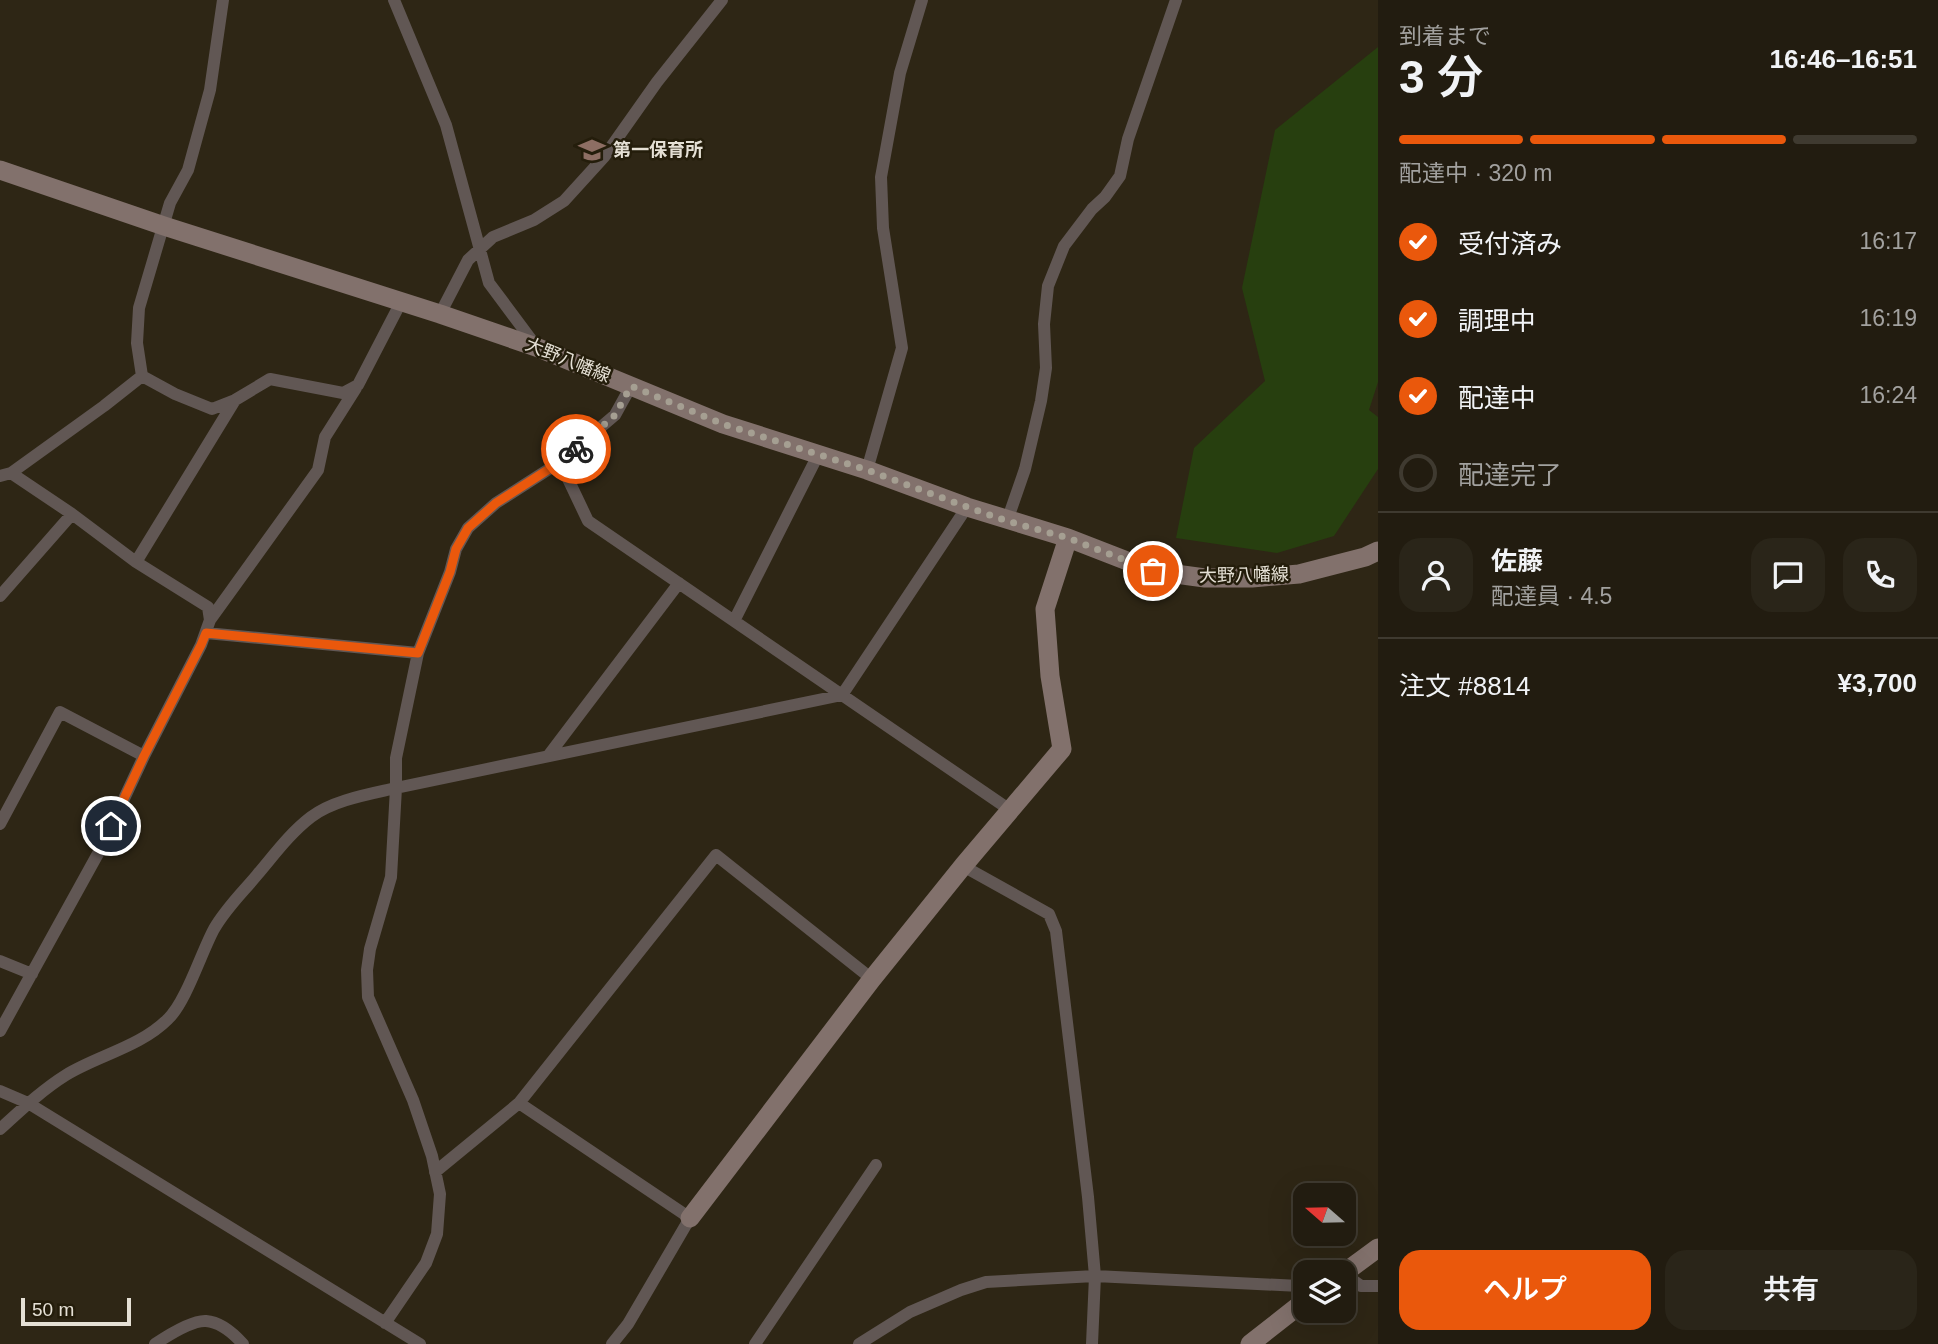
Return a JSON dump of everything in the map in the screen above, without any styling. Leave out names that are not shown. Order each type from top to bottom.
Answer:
[{"type":"main road","name":"大野八幡線","points":[[0,170],[537,347],[723,424],[867,470],[1007,521],[1068,538],[1153,571],[1205,578],[1299,574],[1365,557],[1378,551]]},
{"type":"main road","points":[[690,1218],[872,979],[1062,748],[1050,676],[1045,609],[1068,538]]},
{"type":"main road","points":[[1356,1265],[1378,1248]]},
{"type":"main road","points":[[1250,1344],[1293,1310]]},
{"type":"street","points":[[142,376],[137,343],[139,308],[170,203],[188,170],[210,90],[223,0]]},
{"type":"street","points":[[394,0],[446,125],[489,283],[537,347]]},
{"type":"street","points":[[440,314],[468,260],[492,237],[534,220],[564,201],[604,157],[657,82],[722,0]]},
{"type":"street","points":[[867,470],[902,348],[883,228],[881,177],[900,73],[922,0]]},
{"type":"street","points":[[1007,521],[1025,469],[1041,401],[1046,368],[1044,324],[1048,286],[1064,246],[1120,176],[1128,139],[1176,0]]},
{"type":"street","points":[[0,1031],[100,850],[208,626],[318,470],[325,437],[358,385],[401,302]]},
{"type":"street","points":[[142,376],[175,394],[212,409],[235,400],[270,379],[343,393],[358,385]]},
{"type":"street","points":[[142,376],[6,475],[72,514],[136,562],[208,607],[208,626]]},
{"type":"street","points":[[385,1323],[426,1263],[437,1234],[440,1194],[432,1156],[413,1100],[368,997],[367,970],[370,949],[391,877],[396,758],[418,653],[450,572],[456,549],[468,528],[496,503],[560,462],[615,415],[631,386]]},
{"type":"street","points":[[136,562],[235,400]]},
{"type":"street","points":[[734,621],[818,455]]},
{"type":"street","points":[[560,462],[588,521],[1010,810]]},
{"type":"street","points":[[0,1129],[28,1103],[67,1075],[150,1035],[171,1017],[214,929],[232,902],[278,849],[313,816],[349,799],[396,788],[842,695],[967,507]]},
{"type":"street","points":[[0,596],[72,514]]},
{"type":"street","points":[[548,756],[678,583]]},
{"type":"street","points":[[208,626],[418,653]]},
{"type":"street","points":[[0,824],[60,712],[144,756]]},
{"type":"street","points":[[435,1172],[519,1103],[716,855],[872,979]]},
{"type":"street","points":[[963,866],[1049,914],[1056,932],[1088,1197],[1095,1276],[1093,1344]]},
{"type":"street","points":[[0,961],[32,974]]},
{"type":"street","points":[[0,1091],[28,1103],[420,1344]]},
{"type":"street","points":[[519,1103],[690,1218],[628,1324],[612,1344]]},
{"type":"street","points":[[755,1344],[876,1165]]},
{"type":"street","points":[[859,1344],[910,1312],[986,1282],[1095,1276],[1293,1286]]},
{"type":"street","points":[[1356,1282],[1361,1286],[1378,1286]]},
{"type":"street","points":[[155,1344],[183,1327],[206,1321],[230,1330],[243,1344]]},
{"type":"green space","points":[[1378,47],[1378,382],[1369,410],[1378,417],[1378,469],[1334,536],[1277,553],[1176,538],[1194,448],[1265,381],[1242,288],[1275,130]]},
{"type":"way so far","points":[[576,449],[615,415],[631,386],[723,424],[867,470],[1007,521],[1068,538],[1153,571]]},
{"type":"place","name":"第一保育所","points":[[592,150]]},
{"type":"route","points":[[111,826],[206,633],[418,653],[450,572],[456,549],[468,528],[496,503],[576,449]]}]
